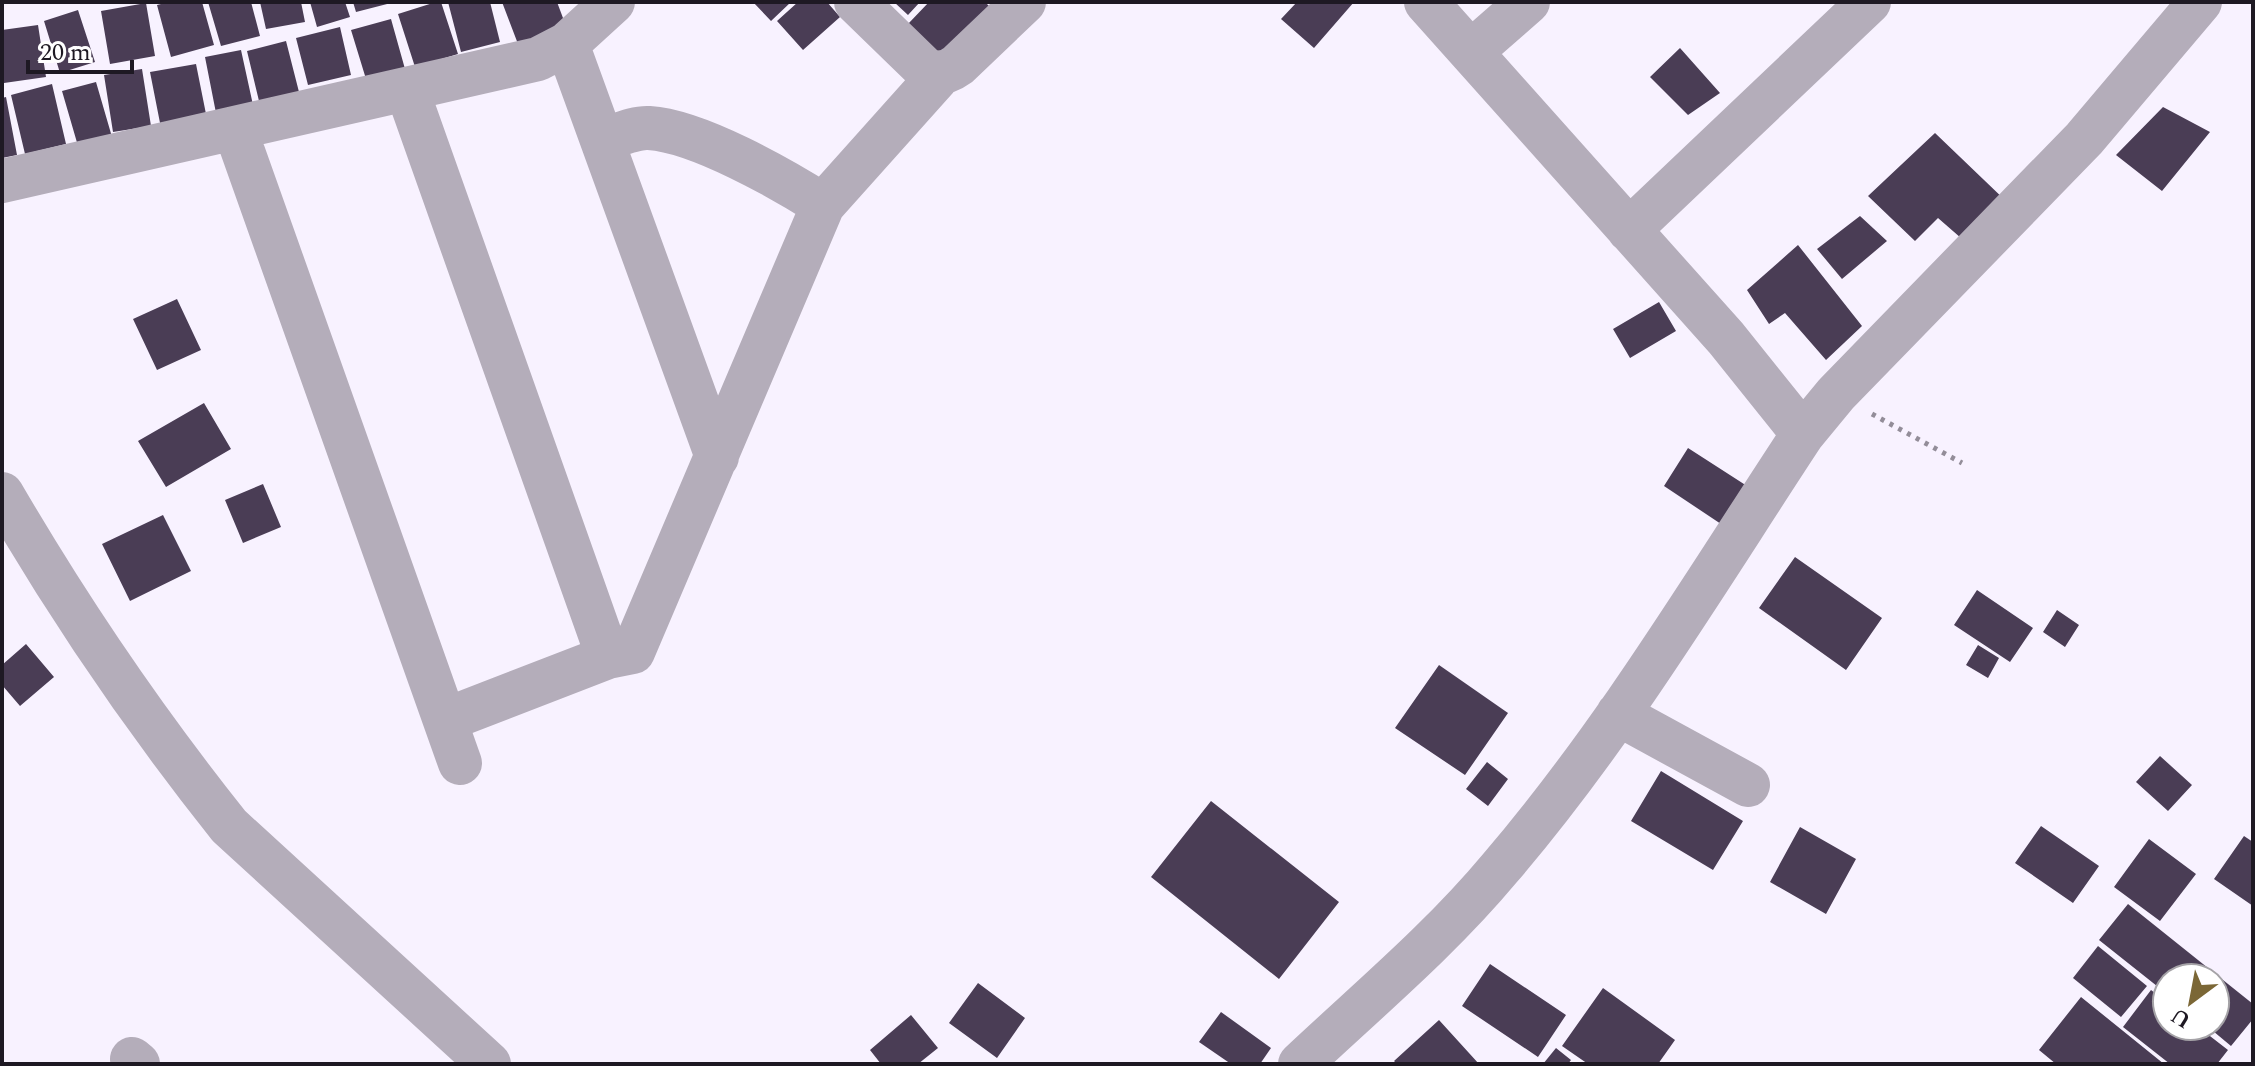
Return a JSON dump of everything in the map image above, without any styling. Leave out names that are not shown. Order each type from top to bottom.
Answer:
[{"type":"street","points":[[856,2],[925,69],[933,73],[949,71],[958,65],[1024,2]]},
{"type":"street","points":[[1426,2],[1726,338],[1803,434]]},
{"type":"street","points":[[1472,51],[1528,2]]},
{"type":"street","points":[[1629,230],[1869,2]]},
{"type":"street","points":[[1300,1064],[1408,966],[1499,870],[1572,779],[1618,714],[1803,434],[1836,394],[2084,139],[2200,2]]},
{"type":"street","points":[[2,181],[538,59],[567,44],[602,6]]},
{"type":"street","points":[[567,44],[717,457]]},
{"type":"street","points":[[445,720],[608,657],[633,652],[823,205],[942,72]]},
{"type":"street","points":[[407,90],[608,657]]},
{"type":"street","points":[[602,140],[648,128],[679,135],[753,165],[823,205]]},
{"type":"street","points":[[235,129],[460,763]]},
{"type":"street","points":[[2,494],[121,677],[197,786],[229,826],[489,1064]]},
{"type":"street","points":[[1618,714],[1748,785]]},
{"type":"path","points":[[1836,394],[1962,463]]},
{"type":"building","points":[[202,2],[214,45],[171,57],[157,5]]},
{"type":"building","points":[[208,2],[251,2],[260,36],[221,46]]},
{"type":"building","points":[[260,2],[301,2],[305,22],[266,29]]},
{"type":"building","points":[[310,2],[345,2],[350,17],[317,27]]},
{"type":"building","points":[[353,2],[391,2],[391,3],[356,12]]},
{"type":"building","points":[[441,2],[458,54],[415,67],[398,14]]},
{"type":"building","points":[[448,2],[490,2],[500,42],[461,52]]},
{"type":"building","points":[[502,2],[557,2],[566,26],[518,44]]},
{"type":"building","points":[[753,2],[791,2],[771,21]]},
{"type":"building","points":[[798,2],[827,2],[840,17],[803,50],[777,21]]},
{"type":"building","points":[[894,2],[920,2],[908,15]]},
{"type":"building","points":[[929,2],[985,2],[998,15],[949,65],[908,24]]},
{"type":"building","points":[[1297,2],[1354,2],[1314,48],[1281,19]]},
{"type":"building","points":[[146,3],[155,56],[110,64],[101,11]]},
{"type":"building","points":[[78,10],[95,62],[60,73],[44,21]]},
{"type":"building","points":[[391,19],[405,69],[366,79],[351,30]]},
{"type":"building","points":[[38,25],[46,77],[4,83],[2,30]]},
{"type":"building","points":[[340,27],[351,75],[308,85],[296,38]]},
{"type":"building","points":[[286,41],[299,92],[259,101],[247,51]]},
{"type":"building","points":[[1680,48],[1720,93],[1688,115],[1650,77]]},
{"type":"building","points":[[241,50],[253,105],[216,113],[205,57]]},
{"type":"building","points":[[196,64],[207,119],[161,128],[150,72]]},
{"type":"building","points":[[142,69],[151,126],[113,132],[104,75]]},
{"type":"building","points":[[96,82],[112,137],[78,146],[62,91]]},
{"type":"building","points":[[52,84],[66,144],[25,154],[11,95]]},
{"type":"building","points":[[6,97],[17,155],[2,158],[2,98]]},
{"type":"building","points":[[2163,107],[2210,132],[2162,191],[2116,155]]},
{"type":"building","points":[[1935,133],[2008,203],[1969,245],[1938,218],[1915,241],[1868,196]]},
{"type":"building","points":[[1860,216],[1887,241],[1842,279],[1817,249]]},
{"type":"building","points":[[1798,245],[1862,326],[1826,360],[1785,313],[1769,324],[1747,290]]},
{"type":"building","points":[[177,299],[201,350],[157,370],[133,319]]},
{"type":"building","points":[[1659,302],[1676,331],[1630,358],[1613,329]]},
{"type":"building","points":[[204,403],[231,449],[166,487],[138,441]]},
{"type":"building","points":[[1688,448],[1747,486],[1721,524],[1664,486]]},
{"type":"building","points":[[263,484],[281,527],[243,543],[225,500]]},
{"type":"building","points":[[163,515],[191,571],[130,601],[102,544]]},
{"type":"building","points":[[1795,557],[1882,618],[1846,670],[1759,608]]},
{"type":"building","points":[[1977,590],[2033,628],[2010,662],[1954,625]]},
{"type":"building","points":[[2057,610],[2079,625],[2065,647],[2043,632]]},
{"type":"building","points":[[26,644],[54,677],[20,706],[2,685],[2,665]]},
{"type":"building","points":[[1978,645],[1999,658],[1988,678],[1966,665]]},
{"type":"building","points":[[1439,665],[1508,713],[1465,775],[1395,728]]},
{"type":"building","points":[[2160,756],[2192,785],[2168,811],[2136,782]]},
{"type":"building","points":[[1487,762],[1508,779],[1488,806],[1466,789]]},
{"type":"building","points":[[1661,771],[1743,821],[1713,870],[1631,821]]},
{"type":"building","points":[[1211,801],[1339,902],[1279,979],[1151,877]]},
{"type":"building","points":[[2041,826],[2099,866],[2073,903],[2015,863]]},
{"type":"building","points":[[1800,827],[1856,859],[1826,914],[1770,882]]},
{"type":"building","points":[[2244,836],[2253,842],[2253,906],[2214,879]]},
{"type":"building","points":[[2149,839],[2196,874],[2160,921],[2114,887]]},
{"type":"building","points":[[2128,904],[2200,962],[2151,962],[2151,981],[2099,940]]},
{"type":"building","points":[[2098,946],[2147,986],[2121,1017],[2073,978]]},
{"type":"building","points":[[1490,964],[1566,1015],[1538,1057],[1462,1006]]},
{"type":"building","points":[[978,983],[1025,1018],[997,1058],[949,1023]]},
{"type":"building","points":[[2231,986],[2253,1004],[2253,1019],[2231,1046],[2226,1042],[2231,1042]]},
{"type":"building","points":[[1603,988],[1675,1040],[1658,1064],[1588,1064],[1562,1046]]},
{"type":"building","points":[[2151,990],[2151,1042],[2218,1042],[2228,1050],[2217,1064],[2170,1064],[2123,1027]]},
{"type":"building","points":[[2081,997],[2164,1064],[2056,1064],[2039,1050]]},
{"type":"building","points":[[1221,1012],[1271,1048],[1260,1064],[1231,1064],[1199,1042]]},
{"type":"building","points":[[911,1015],[938,1048],[918,1064],[881,1064],[870,1050]]},
{"type":"building","points":[[1439,1020],[1479,1064],[1397,1064],[1394,1061]]},
{"type":"building","points":[[1556,1048],[1571,1060],[1568,1064],[1543,1064]]}]
